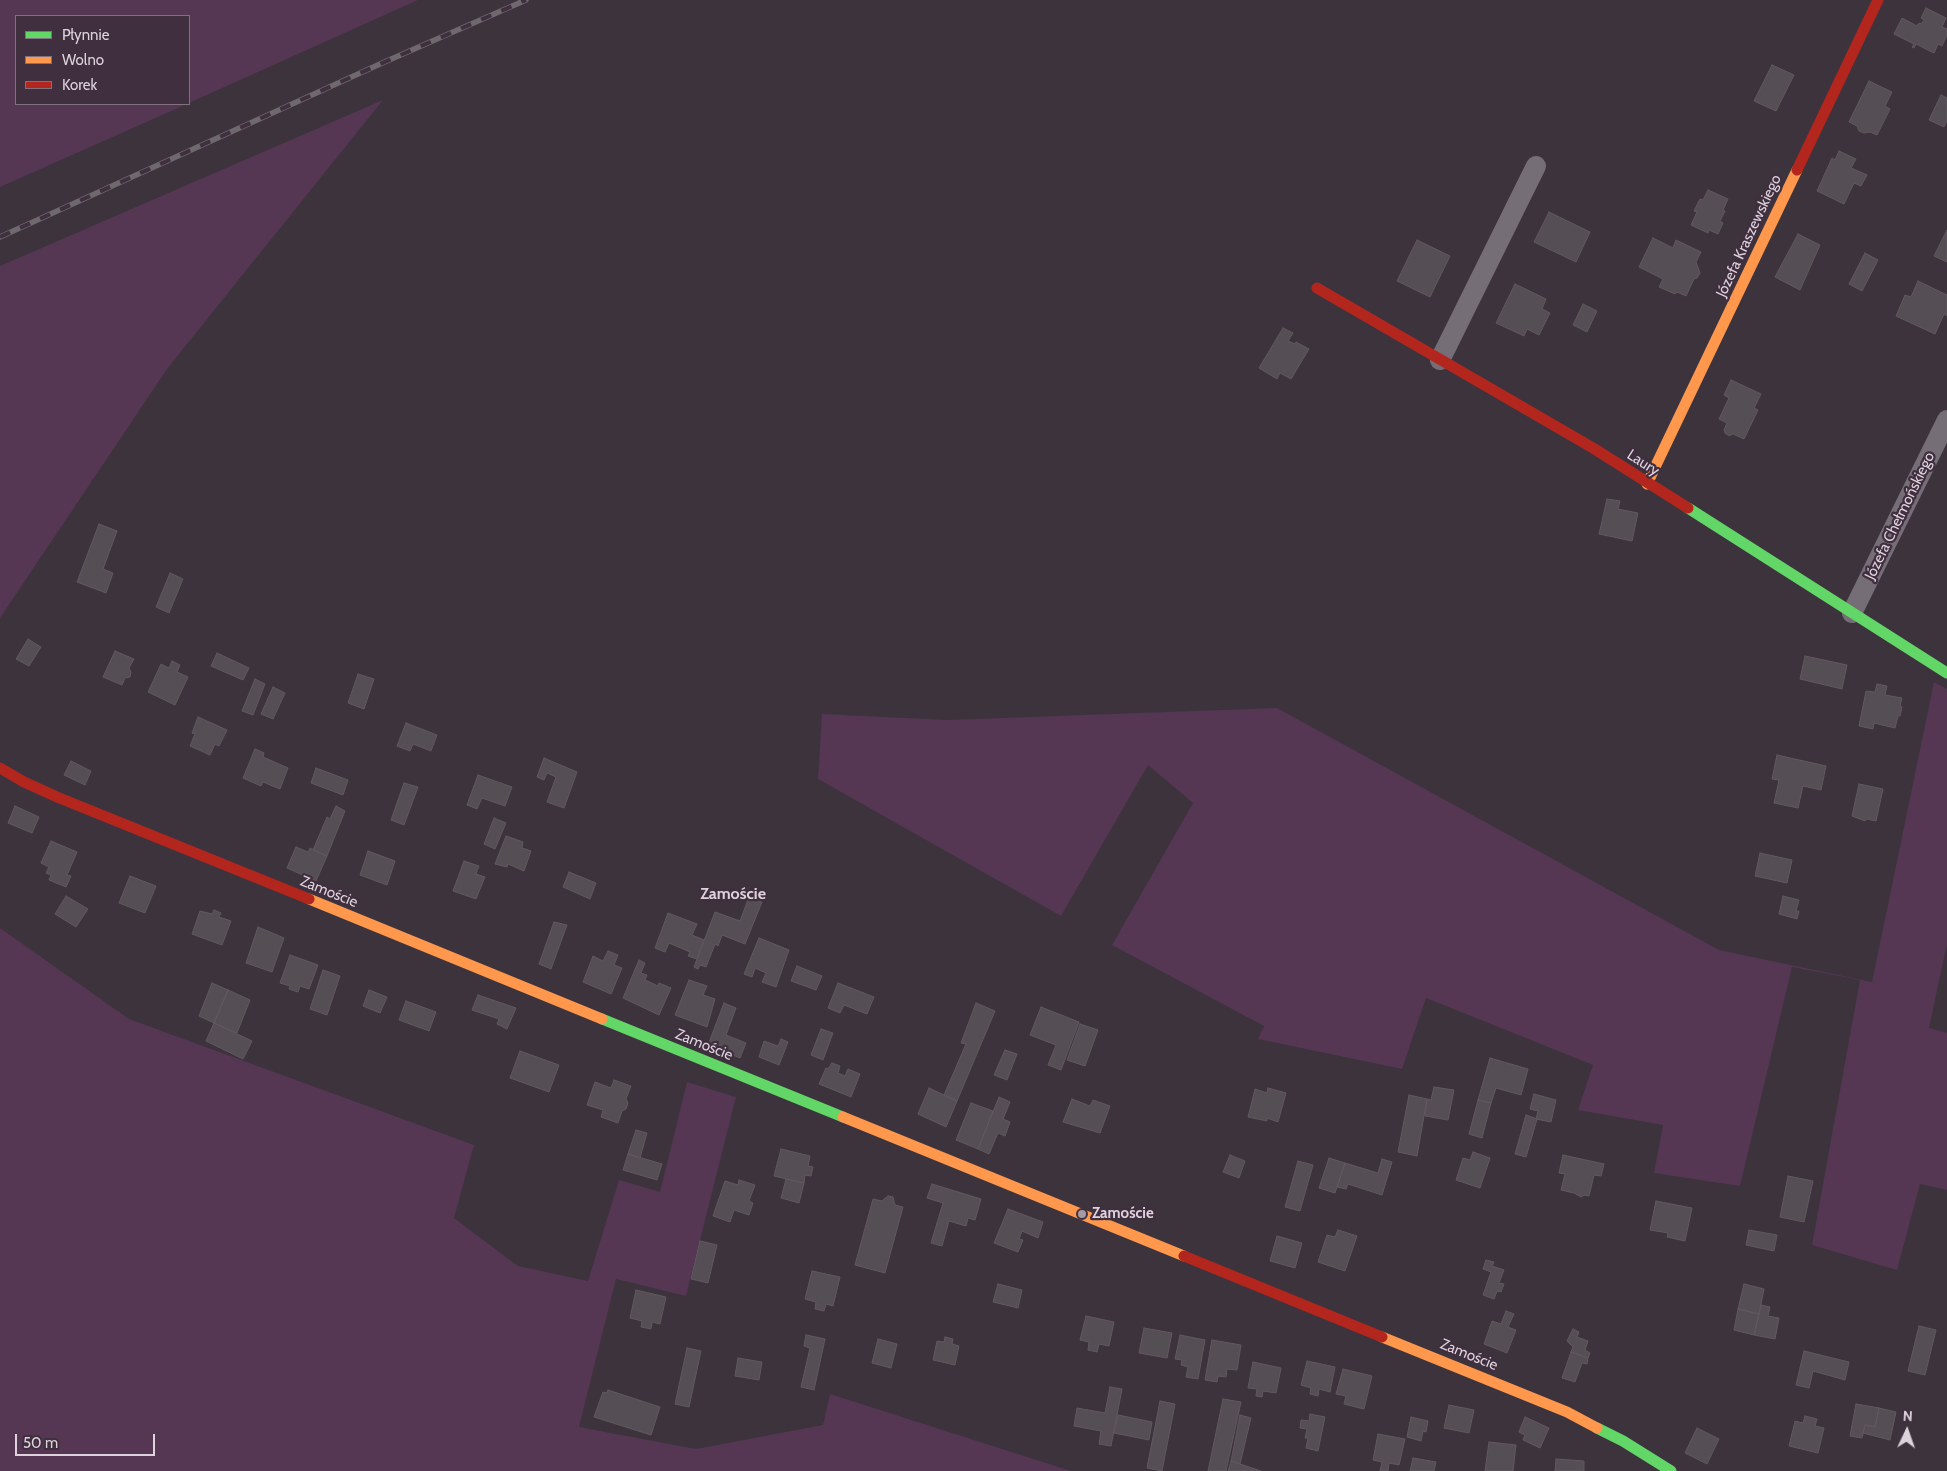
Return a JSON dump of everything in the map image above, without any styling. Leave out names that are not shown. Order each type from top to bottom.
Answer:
[{"type":"street","name":"Józefa Kraszewskiego","points":[[1647,484],[1878,0]]},
{"type":"street","points":[[1440,360],[1536,166]]},
{"type":"street","name":"Laury","points":[[1317,288],[1593,448],[1947,673]]},
{"type":"street","name":"Józefa Chełmońskiego","points":[[1852,613],[1947,420]]},
{"type":"street","name":"Zamoście","points":[[0,768],[24,782],[75,804],[1567,1412],[1623,1441],[1671,1471]]},
{"type":"shaded area","points":[[0,0],[418,0],[190,103],[190,15],[15,15],[15,105],[185,105],[0,187]]},
{"type":"shaded area","points":[[383,100],[167,369],[0,618],[0,266]]},
{"type":"shaded area","points":[[1934,682],[1947,689],[1947,944],[1929,1028],[1947,1033],[1947,1190],[1920,1184],[1897,1270],[1812,1245],[1860,980],[1792,967],[1740,1186],[1654,1173],[1663,1125],[1578,1110],[1593,1065],[1426,998],[1402,1069],[1258,1039],[1264,1026],[1112,945],[1193,803],[1148,765],[1061,916],[818,779],[822,714],[948,720],[1277,708],[1719,950],[1872,982]]},
{"type":"shaded area","points":[[0,928],[129,1019],[474,1145],[454,1218],[518,1266],[588,1281],[619,1180],[660,1192],[687,1082],[736,1097],[686,1296],[616,1279],[579,1427],[696,1449],[823,1425],[830,1394],[1071,1471],[0,1471]]},
{"type":"building","points":[[1926,8],[1946,18],[1942,27],[1947,29],[1947,35],[1942,46],[1938,44],[1934,53],[1916,44],[1914,48],[1912,47],[1914,44],[1894,34],[1902,18],[1917,26],[1922,23],[1924,20],[1921,18]]},
{"type":"building","points":[[1772,65],[1794,75],[1776,111],[1754,101]]},
{"type":"building","points":[[1869,81],[1892,92],[1885,106],[1890,109],[1877,135],[1859,131],[1857,126],[1849,122]]},
{"type":"building","points":[[1941,95],[1947,98],[1947,121],[1944,127],[1929,120]]},
{"type":"building","points":[[1839,151],[1856,159],[1851,168],[1867,175],[1861,186],[1854,183],[1844,204],[1817,191],[1832,158],[1835,160]]},
{"type":"building","points":[[1708,190],[1728,199],[1720,221],[1723,223],[1718,234],[1709,230],[1708,233],[1691,225],[1697,212],[1694,211],[1700,199],[1703,200]]},
{"type":"building","points":[[1549,212],[1590,232],[1576,262],[1534,242]]},
{"type":"building","points":[[1947,230],[1947,262],[1934,256]]},
{"type":"building","points":[[1798,234],[1820,245],[1800,290],[1775,277]]},
{"type":"building","points":[[1653,238],[1673,248],[1676,240],[1701,252],[1696,262],[1700,273],[1694,279],[1686,296],[1677,292],[1675,294],[1659,287],[1663,279],[1639,267]]},
{"type":"building","points":[[1417,240],[1450,256],[1430,297],[1397,281]]},
{"type":"building","points":[[1865,253],[1878,260],[1862,291],[1849,284]]},
{"type":"building","points":[[1918,281],[1947,295],[1947,316],[1944,314],[1935,334],[1896,316],[1905,295],[1911,297]]},
{"type":"building","points":[[1515,284],[1546,299],[1542,309],[1550,313],[1539,335],[1527,329],[1524,336],[1496,323]]},
{"type":"building","points":[[1583,304],[1597,311],[1587,332],[1573,325]]},
{"type":"building","points":[[1283,328],[1293,333],[1288,341],[1295,344],[1296,342],[1309,349],[1291,379],[1280,373],[1277,379],[1259,368]]},
{"type":"building","points":[[1731,380],[1761,394],[1754,408],[1758,410],[1744,439],[1733,434],[1729,436],[1725,433],[1724,430],[1727,423],[1719,419],[1729,398],[1724,395]]},
{"type":"building","points":[[1607,499],[1620,501],[1618,509],[1638,513],[1632,541],[1599,534]]},
{"type":"building","points":[[99,524],[117,531],[103,569],[113,573],[106,593],[77,582]]},
{"type":"building","points":[[170,573],[183,579],[169,613],[156,607]]},
{"type":"building","points":[[28,639],[41,647],[29,666],[16,659]]},
{"type":"building","points":[[115,651],[134,659],[129,668],[131,672],[130,677],[125,678],[122,685],[103,677]]},
{"type":"building","points":[[217,653],[249,668],[243,680],[211,666]]},
{"type":"building","points":[[1805,656],[1847,665],[1842,689],[1800,679]]},
{"type":"building","points":[[172,661],[180,665],[177,672],[188,677],[175,705],[148,692],[161,664],[169,668]]},
{"type":"building","points":[[358,674],[374,679],[364,709],[348,703]]},
{"type":"building","points":[[255,679],[265,684],[253,715],[242,711]]},
{"type":"building","points":[[1877,684],[1887,686],[1885,695],[1902,698],[1900,716],[1898,716],[1895,728],[1874,723],[1873,729],[1859,726],[1866,691],[1875,692]]},
{"type":"building","points":[[273,687],[285,693],[273,719],[261,714]]},
{"type":"building","points":[[198,717],[227,730],[219,746],[215,744],[210,755],[190,746],[195,734],[192,733]]},
{"type":"building","points":[[406,723],[437,735],[431,751],[413,744],[410,751],[397,746]]},
{"type":"building","points":[[255,749],[264,753],[263,757],[288,768],[280,789],[263,782],[261,786],[243,778]]},
{"type":"building","points":[[1777,755],[1826,766],[1821,790],[1803,786],[1798,808],[1774,803],[1779,780],[1772,779]]},
{"type":"building","points":[[544,758],[577,772],[564,808],[547,802],[556,777],[547,773],[544,780],[537,777]]},
{"type":"building","points":[[71,761],[91,771],[85,785],[64,775]]},
{"type":"building","points":[[316,768],[348,780],[343,795],[311,783]]},
{"type":"building","points":[[478,775],[512,787],[505,806],[482,798],[477,809],[467,805]]},
{"type":"building","points":[[404,783],[418,787],[404,825],[391,820]]},
{"type":"building","points":[[1859,784],[1883,789],[1876,821],[1867,819],[1865,821],[1852,816]]},
{"type":"building","points":[[15,806],[39,817],[32,833],[8,823]]},
{"type":"building","points":[[336,806],[345,811],[327,856],[313,850],[327,817],[330,819]]},
{"type":"building","points":[[494,818],[506,823],[495,849],[484,844]]},
{"type":"building","points":[[506,836],[523,842],[522,848],[531,851],[524,871],[508,864],[507,867],[495,864]]},
{"type":"building","points":[[51,841],[77,852],[67,875],[71,876],[66,887],[49,880],[51,875],[46,873],[49,867],[41,863]]},
{"type":"building","points":[[296,847],[308,852],[310,848],[327,856],[316,881],[287,868]]},
{"type":"building","points":[[368,851],[395,861],[387,885],[360,875]]},
{"type":"building","points":[[1760,853],[1792,860],[1787,883],[1755,876]]},
{"type":"building","points":[[464,861],[479,866],[476,874],[485,877],[476,899],[453,891]]},
{"type":"building","points":[[569,872],[596,883],[590,899],[563,887]]},
{"type":"building","points":[[130,876],[156,886],[145,913],[119,903]]},
{"type":"building","points":[[66,896],[88,909],[76,927],[55,914]]},
{"type":"building","points":[[1783,896],[1799,900],[1796,911],[1799,911],[1797,919],[1779,914]]},
{"type":"building","points":[[749,897],[762,902],[745,944],[722,935],[718,946],[715,944],[706,967],[700,965],[698,969],[694,967],[715,912],[740,921]]},
{"type":"building","points":[[214,910],[221,913],[219,917],[231,921],[222,945],[192,934],[200,911],[212,914]]},
{"type":"building","points":[[668,913],[697,924],[692,935],[704,940],[697,959],[688,956],[690,952],[669,943],[665,952],[655,948]]},
{"type":"building","points":[[554,922],[567,925],[551,969],[539,964]]},
{"type":"building","points":[[258,927],[284,938],[272,972],[246,963]]},
{"type":"building","points":[[759,938],[789,950],[776,987],[762,982],[766,973],[755,968],[752,977],[744,974]]},
{"type":"building","points":[[608,951],[618,955],[614,965],[622,968],[611,994],[583,982],[593,956],[603,961]]},
{"type":"building","points":[[290,955],[318,965],[309,989],[300,986],[298,992],[289,989],[290,986],[280,983]]},
{"type":"building","points":[[639,960],[645,963],[641,973],[647,975],[645,980],[658,986],[659,983],[671,988],[659,1015],[623,998]]},
{"type":"building","points":[[797,966],[822,976],[816,990],[791,981]]},
{"type":"building","points":[[323,970],[340,976],[327,1015],[310,1009]]},
{"type":"building","points":[[689,980],[707,986],[703,995],[715,999],[707,1027],[675,1015]]},
{"type":"building","points":[[212,983],[228,990],[214,1023],[199,1016]]},
{"type":"building","points":[[838,983],[874,997],[867,1014],[844,1005],[840,1013],[828,1008]]},
{"type":"building","points":[[228,990],[250,1000],[237,1033],[214,1023]]},
{"type":"building","points":[[369,990],[387,997],[380,1013],[363,1006]]},
{"type":"building","points":[[478,995],[516,1008],[507,1029],[497,1024],[499,1019],[472,1010]]},
{"type":"building","points":[[406,1001],[436,1012],[429,1031],[399,1020]]},
{"type":"building","points":[[724,1003],[736,1008],[726,1035],[746,1043],[740,1058],[708,1045]]},
{"type":"building","points":[[976,1003],[995,1011],[957,1101],[944,1095],[966,1044],[961,1043]]},
{"type":"building","points":[[1041,1007],[1079,1022],[1061,1070],[1048,1065],[1056,1045],[1030,1035]]},
{"type":"building","points":[[214,1023],[252,1041],[243,1059],[206,1041]]},
{"type":"building","points":[[1080,1024],[1098,1030],[1085,1066],[1067,1060]]},
{"type":"building","points":[[821,1029],[833,1033],[823,1060],[811,1055]]},
{"type":"building","points":[[781,1039],[788,1042],[779,1065],[759,1057],[764,1041],[778,1046]]},
{"type":"building","points":[[1005,1050],[1017,1054],[1007,1080],[994,1075]]},
{"type":"building","points":[[520,1051],[559,1065],[549,1092],[510,1078]]},
{"type":"building","points":[[1490,1058],[1528,1069],[1521,1095],[1496,1088],[1491,1103],[1478,1100]]},
{"type":"building","points":[[832,1063],[840,1066],[838,1073],[845,1076],[848,1069],[860,1074],[851,1097],[819,1084],[826,1068],[828,1069]]},
{"type":"building","points":[[614,1080],[631,1086],[626,1099],[628,1103],[626,1109],[622,1111],[618,1123],[601,1117],[603,1110],[587,1105],[595,1082],[611,1088]]},
{"type":"building","points":[[1434,1087],[1454,1090],[1448,1120],[1425,1116],[1427,1099],[1431,1100]]},
{"type":"building","points":[[929,1088],[957,1101],[946,1127],[918,1114]]},
{"type":"building","points":[[1268,1088],[1286,1093],[1278,1122],[1267,1118],[1267,1121],[1248,1117],[1255,1089],[1267,1093]]},
{"type":"building","points":[[1534,1094],[1556,1100],[1551,1122],[1536,1119],[1538,1111],[1530,1109]]},
{"type":"building","points":[[1409,1095],[1427,1099],[1417,1156],[1398,1152]]},
{"type":"building","points":[[999,1097],[1010,1102],[1003,1119],[1010,1122],[1005,1136],[998,1133],[989,1154],[978,1149]]},
{"type":"building","points":[[1072,1099],[1090,1106],[1093,1100],[1110,1106],[1100,1133],[1063,1122]]},
{"type":"building","points":[[1478,1100],[1491,1103],[1482,1138],[1469,1134]]},
{"type":"building","points":[[971,1103],[993,1111],[978,1149],[956,1140]]},
{"type":"building","points":[[1526,1115],[1537,1119],[1526,1157],[1515,1154]]},
{"type":"building","points":[[636,1130],[647,1133],[640,1158],[628,1154]]},
{"type":"building","points":[[781,1149],[810,1156],[808,1166],[813,1167],[811,1176],[805,1175],[804,1183],[774,1176]]},
{"type":"building","points":[[1473,1152],[1490,1158],[1480,1188],[1456,1180],[1463,1158],[1470,1160]]},
{"type":"building","points":[[628,1154],[662,1164],[657,1180],[623,1170]]},
{"type":"building","points":[[1230,1155],[1245,1161],[1239,1178],[1223,1172]]},
{"type":"building","points":[[1563,1155],[1604,1164],[1601,1176],[1594,1175],[1589,1196],[1584,1195],[1581,1197],[1561,1190],[1565,1174],[1559,1173]]},
{"type":"building","points":[[1329,1158],[1345,1163],[1335,1193],[1319,1188]]},
{"type":"building","points":[[1382,1159],[1392,1162],[1382,1195],[1348,1184],[1346,1189],[1337,1187],[1345,1163],[1378,1173]]},
{"type":"building","points":[[1298,1161],[1313,1165],[1300,1211],[1285,1207]]},
{"type":"building","points":[[1788,1176],[1813,1181],[1804,1222],[1780,1217]]},
{"type":"building","points":[[786,1179],[804,1183],[799,1203],[781,1198]]},
{"type":"building","points":[[739,1180],[755,1185],[749,1201],[753,1203],[749,1215],[734,1210],[730,1222],[713,1216],[725,1181],[738,1185]]},
{"type":"building","points":[[932,1184],[981,1199],[975,1220],[968,1218],[966,1226],[949,1221],[942,1246],[931,1243],[943,1203],[927,1198]]},
{"type":"building","points":[[888,1196],[893,1197],[895,1205],[903,1207],[885,1273],[855,1265],[873,1199],[882,1201]]},
{"type":"building","points":[[1656,1201],[1692,1208],[1685,1241],[1667,1237],[1668,1233],[1650,1230]]},
{"type":"building","points":[[1008,1209],[1043,1222],[1038,1238],[1022,1231],[1019,1239],[1023,1240],[1018,1252],[994,1243]]},
{"type":"building","points":[[1338,1230],[1357,1236],[1345,1271],[1318,1262],[1327,1235],[1335,1237]]},
{"type":"building","points":[[1749,1230],[1777,1235],[1774,1251],[1746,1245]]},
{"type":"building","points":[[1277,1236],[1302,1243],[1295,1268],[1270,1261]]},
{"type":"building","points":[[700,1241],[717,1245],[708,1283],[691,1279]]},
{"type":"building","points":[[1486,1260],[1494,1262],[1492,1266],[1504,1270],[1499,1283],[1504,1284],[1501,1292],[1497,1291],[1494,1299],[1483,1295],[1491,1272],[1483,1269]]},
{"type":"building","points":[[812,1271],[840,1277],[833,1306],[826,1304],[824,1311],[815,1309],[816,1302],[805,1299]]},
{"type":"building","points":[[998,1284],[1022,1290],[1018,1308],[993,1302]]},
{"type":"building","points":[[1744,1284],[1764,1289],[1759,1314],[1738,1309]]},
{"type":"building","points":[[636,1290],[666,1297],[660,1324],[652,1322],[651,1329],[641,1327],[642,1321],[630,1318]]},
{"type":"building","points":[[1761,1305],[1770,1307],[1768,1316],[1779,1318],[1775,1339],[1754,1335]]},
{"type":"building","points":[[1738,1309],[1759,1314],[1754,1335],[1734,1330]]},
{"type":"building","points":[[1506,1311],[1514,1314],[1508,1327],[1516,1330],[1507,1353],[1484,1344],[1492,1321],[1501,1324]]},
{"type":"building","points":[[1086,1316],[1114,1322],[1109,1346],[1099,1344],[1097,1352],[1088,1350],[1089,1342],[1080,1340]]},
{"type":"building","points":[[1919,1326],[1936,1330],[1925,1375],[1908,1371]]},
{"type":"building","points":[[1144,1328],[1172,1333],[1167,1358],[1139,1353]]},
{"type":"building","points":[[1573,1329],[1579,1332],[1577,1337],[1588,1341],[1585,1350],[1590,1353],[1588,1358],[1571,1352],[1573,1347],[1567,1341]]},
{"type":"building","points":[[806,1335],[825,1339],[814,1390],[801,1387],[810,1348],[804,1346]]},
{"type":"building","points":[[1180,1335],[1205,1340],[1198,1379],[1186,1377],[1188,1367],[1181,1365],[1182,1360],[1175,1359]]},
{"type":"building","points":[[945,1337],[953,1339],[952,1344],[959,1346],[955,1365],[933,1360],[937,1341],[944,1342]]},
{"type":"building","points":[[878,1339],[897,1344],[891,1368],[872,1363]]},
{"type":"building","points":[[1212,1340],[1241,1345],[1237,1370],[1227,1369],[1226,1377],[1218,1376],[1217,1382],[1205,1380]]},
{"type":"building","points":[[687,1348],[701,1351],[689,1407],[675,1404]]},
{"type":"building","points":[[1804,1351],[1849,1362],[1845,1380],[1813,1371],[1809,1388],[1796,1385]]},
{"type":"building","points":[[1571,1352],[1588,1358],[1587,1364],[1582,1363],[1575,1382],[1562,1378]]},
{"type":"building","points":[[738,1358],[762,1362],[759,1380],[735,1376]]},
{"type":"building","points":[[1307,1361],[1335,1367],[1330,1392],[1319,1389],[1318,1396],[1310,1394],[1311,1388],[1301,1385]]},
{"type":"building","points":[[1253,1362],[1281,1368],[1276,1393],[1263,1391],[1262,1397],[1256,1396],[1257,1389],[1248,1388]]},
{"type":"building","points":[[1343,1369],[1372,1376],[1364,1409],[1344,1404],[1346,1396],[1336,1394]]},
{"type":"building","points":[[1110,1387],[1122,1389],[1111,1446],[1099,1444],[1101,1431],[1074,1426],[1077,1408],[1105,1413]]},
{"type":"building","points":[[608,1390],[660,1407],[651,1435],[594,1417],[603,1392],[607,1393]]},
{"type":"building","points":[[1223,1399],[1241,1402],[1226,1471],[1208,1471]]},
{"type":"building","points":[[1160,1401],[1175,1404],[1162,1471],[1147,1468]]},
{"type":"building","points":[[1856,1404],[1879,1408],[1875,1427],[1865,1425],[1862,1438],[1850,1436]]},
{"type":"building","points":[[1449,1405],[1474,1410],[1469,1433],[1444,1428]]},
{"type":"building","points":[[1879,1408],[1896,1412],[1890,1440],[1863,1433],[1865,1425],[1875,1427]]},
{"type":"building","points":[[1310,1414],[1325,1417],[1318,1451],[1306,1448],[1308,1438],[1305,1438],[1307,1429],[1300,1428],[1301,1420],[1309,1421]]},
{"type":"building","points":[[1118,1415],[1152,1422],[1149,1440],[1114,1433]]},
{"type":"building","points":[[1240,1415],[1251,1418],[1240,1464],[1231,1461]]},
{"type":"building","points":[[1805,1416],[1817,1419],[1815,1426],[1824,1428],[1818,1453],[1789,1446],[1795,1421],[1803,1423]]},
{"type":"building","points":[[1411,1417],[1428,1421],[1426,1432],[1423,1431],[1421,1441],[1407,1437]]},
{"type":"building","points":[[1525,1417],[1549,1428],[1540,1448],[1523,1440],[1525,1435],[1519,1432]]},
{"type":"building","points":[[1697,1428],[1719,1439],[1707,1464],[1685,1453]]},
{"type":"building","points":[[1378,1434],[1405,1439],[1399,1465],[1389,1463],[1388,1471],[1380,1471],[1382,1462],[1373,1460]]},
{"type":"building","points":[[1489,1442],[1516,1445],[1513,1471],[1485,1471]]},
{"type":"building","points":[[1413,1458],[1436,1462],[1434,1471],[1410,1471]]},
{"type":"building","points":[[1556,1459],[1584,1461],[1584,1471],[1555,1471]]},
{"type":"building","points":[[1231,1461],[1261,1471],[1228,1471]]},
{"type":"railway","points":[[0,237],[380,64],[526,0]]},
{"type":"traffic: fast","points":[[1688,508],[1947,673]]},
{"type":"traffic: fast","points":[[602,1019],[843,1117]]},
{"type":"traffic: fast","points":[[1597,1428],[1623,1441],[1671,1471]]},
{"type":"traffic: slow","points":[[1647,484],[1797,170]]},
{"type":"traffic: slow","points":[[309,899],[602,1019]]},
{"type":"traffic: slow","points":[[843,1117],[1184,1256]]},
{"type":"traffic: slow","points":[[1382,1337],[1567,1412],[1597,1428]]},
{"type":"traffic: jam","points":[[1797,170],[1878,0]]},
{"type":"traffic: jam","points":[[1317,288],[1593,448],[1688,508]]},
{"type":"traffic: jam","points":[[0,768],[24,782],[57,797],[309,899]]},
{"type":"traffic: jam","points":[[1184,1256],[1382,1337]]},
{"type":"place","name":"Zamoście","points":[[1082,1214]]},
{"type":"district","name":"Zamoście","points":[[733,894]]}]
